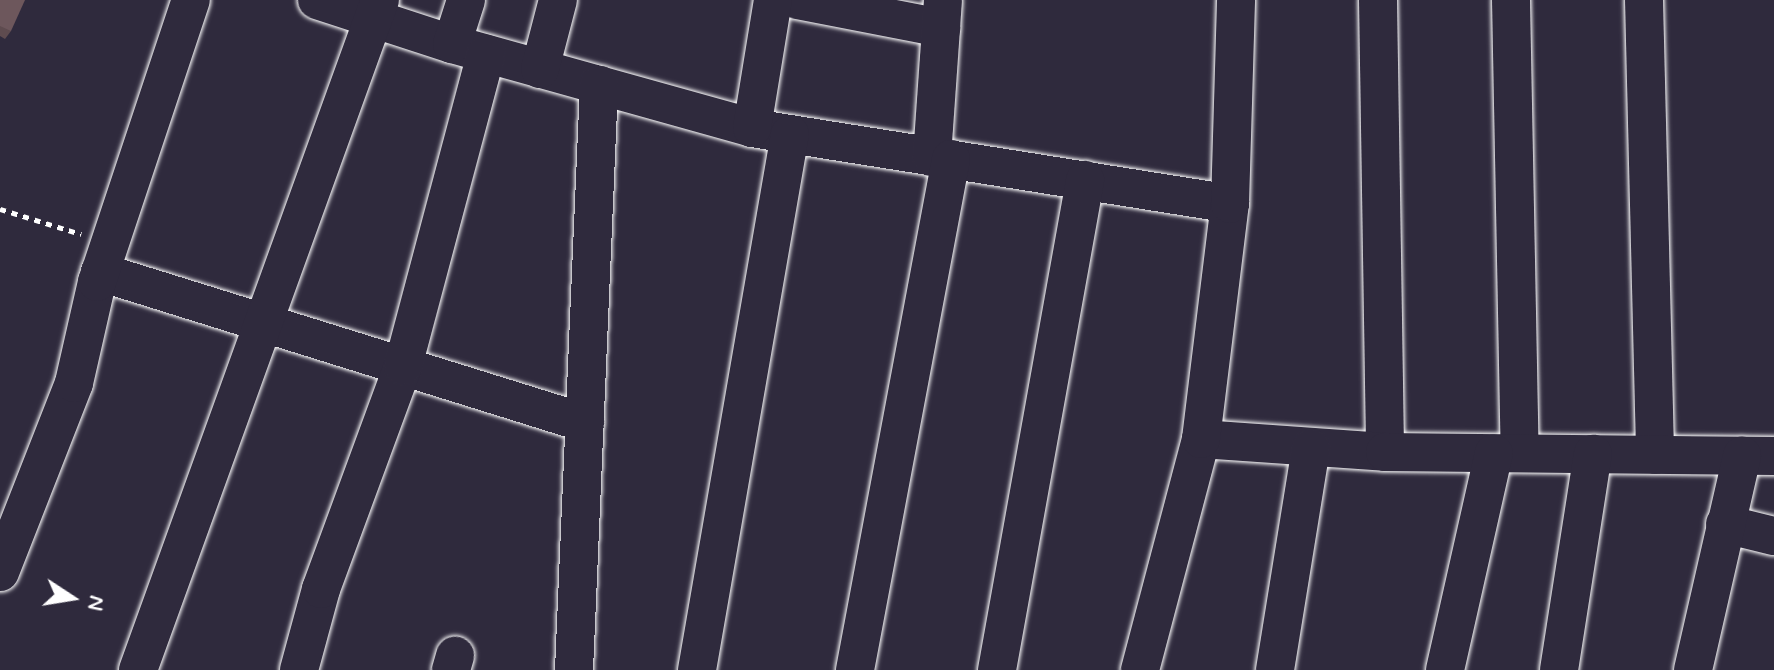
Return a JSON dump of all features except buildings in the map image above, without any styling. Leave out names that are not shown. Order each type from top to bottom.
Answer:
[{"type":"street","points":[[0,572],[74,383],[104,258],[191,0]]},
{"type":"street","points":[[317,0],[378,10],[469,49],[752,128],[1230,204]]},
{"type":"street","points":[[299,670],[321,589],[403,366],[469,49],[466,0]]},
{"type":"street","points":[[540,69],[558,0]]},
{"type":"street","points":[[752,128],[773,0]]},
{"type":"street","points":[[797,0],[942,14],[942,158],[855,670]]},
{"type":"street","points":[[1140,670],[1201,439],[1230,204],[1236,0]]},
{"type":"street","points":[[1378,0],[1385,452]]},
{"type":"street","points":[[1445,670],[1507,453],[1511,0]]},
{"type":"street","points":[[1644,0],[1655,455]]},
{"type":"street","points":[[138,670],[378,10]]},
{"type":"street","points":[[574,670],[599,85]]},
{"type":"street","points":[[697,670],[790,134]]},
{"type":"street","points":[[997,670],[1085,180]]},
{"type":"street","points":[[104,258],[264,323],[585,423]]},
{"type":"street","points":[[1201,439],[1385,452],[1758,456],[1725,524],[1693,670]]},
{"type":"street","points":[[1275,670],[1311,448]]},
{"type":"street","points":[[1559,670],[1593,454]]},
{"type":"street","points":[[1725,524],[1774,536]]},
{"type":"path","points":[[0,209],[104,258]]}]
